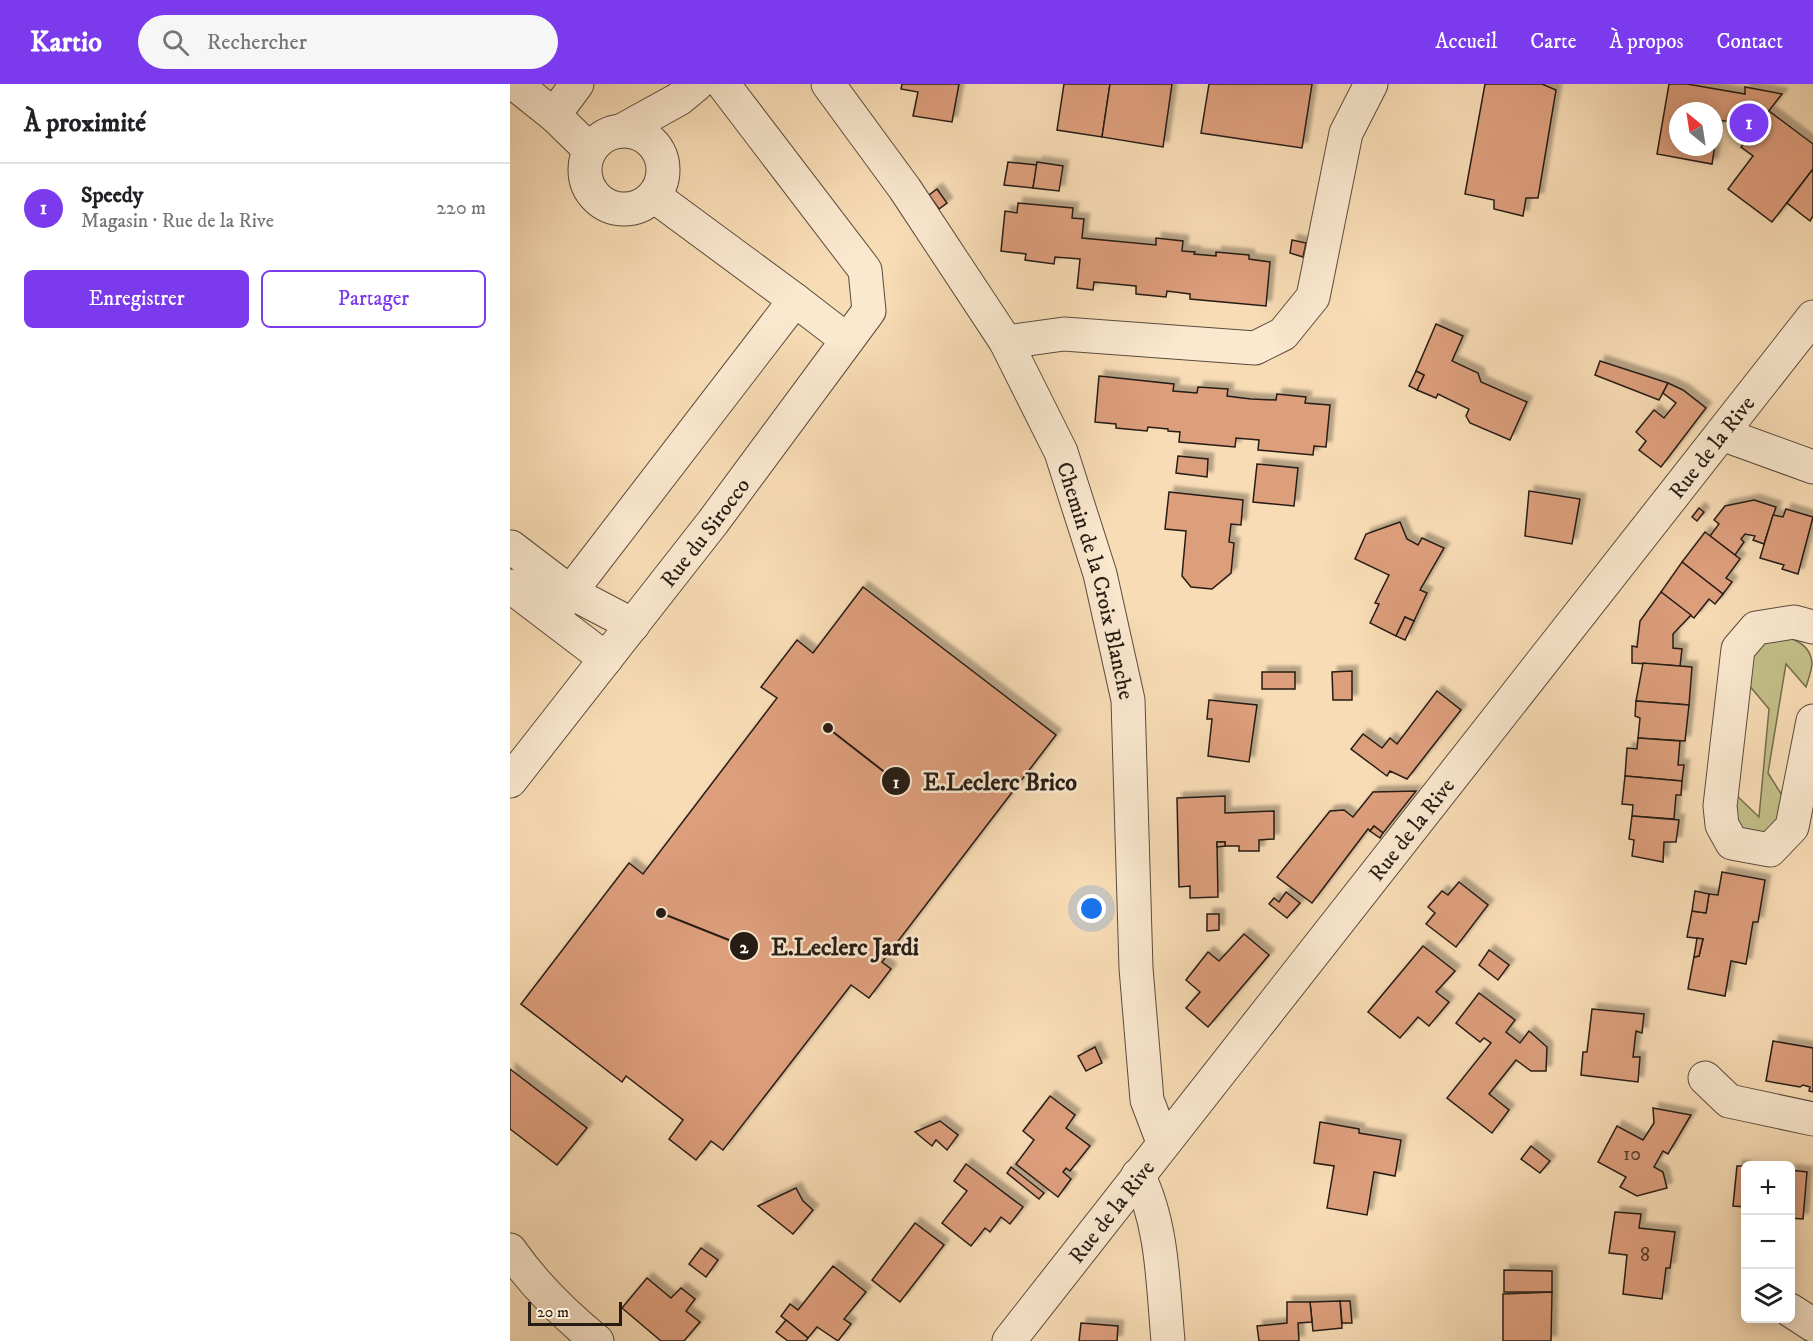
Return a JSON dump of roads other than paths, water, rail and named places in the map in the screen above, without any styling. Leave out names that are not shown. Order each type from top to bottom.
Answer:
[{"type":"street","points":[[515,84],[554,115],[590,150]]},
{"type":"street","points":[[554,115],[577,84]]},
{"type":"street","points":[[621,131],[644,136],[655,146],[661,158],[661,185],[644,205],[631,210],[612,208],[595,198],[588,188],[584,175],[590,150],[598,140],[621,131],[679,99],[697,84]]},
{"type":"street","name":"Rue du Sirocco","points":[[510,782],[713,522],[869,311],[865,270],[723,84]]},
{"type":"street","name":"Chemin de la Croix Blanche","points":[[828,84],[905,189],[1006,342],[1060,452],[1100,574],[1128,699],[1136,968],[1148,1100],[1163,1142]]},
{"type":"street","points":[[1006,342],[1064,334],[1255,348],[1283,334],[1313,297],[1346,133],[1371,84]]},
{"type":"street","points":[[654,196],[848,340]]},
{"type":"street","points":[[561,604],[795,300]]},
{"type":"street","name":"Rue de la Rive","points":[[1009,1341],[1813,317]]},
{"type":"street","points":[[1722,434],[1813,467]]},
{"type":"street","points":[[511,547],[606,659]]},
{"type":"street","points":[[510,586],[633,625]]},
{"type":"street","points":[[1813,627],[1794,622],[1756,628],[1738,649],[1720,806],[1722,825],[1732,843],[1770,850],[1792,827],[1813,721]]},
{"type":"street","points":[[1706,1078],[1729,1101],[1813,1119]]},
{"type":"street","points":[[1138,1175],[1149,1203],[1161,1263],[1168,1341]]},
{"type":"street","points":[[515,1270],[597,1341]]},
{"type":"street","points":[[1795,1313],[1813,1325]]},
{"type":"place","name":"Speedy","points":[[1749,123]]},
{"type":"place","name":"E.Leclerc Brico","points":[[828,728]]},
{"type":"place","name":"E.Leclerc Jardi","points":[[661,913]]}]
